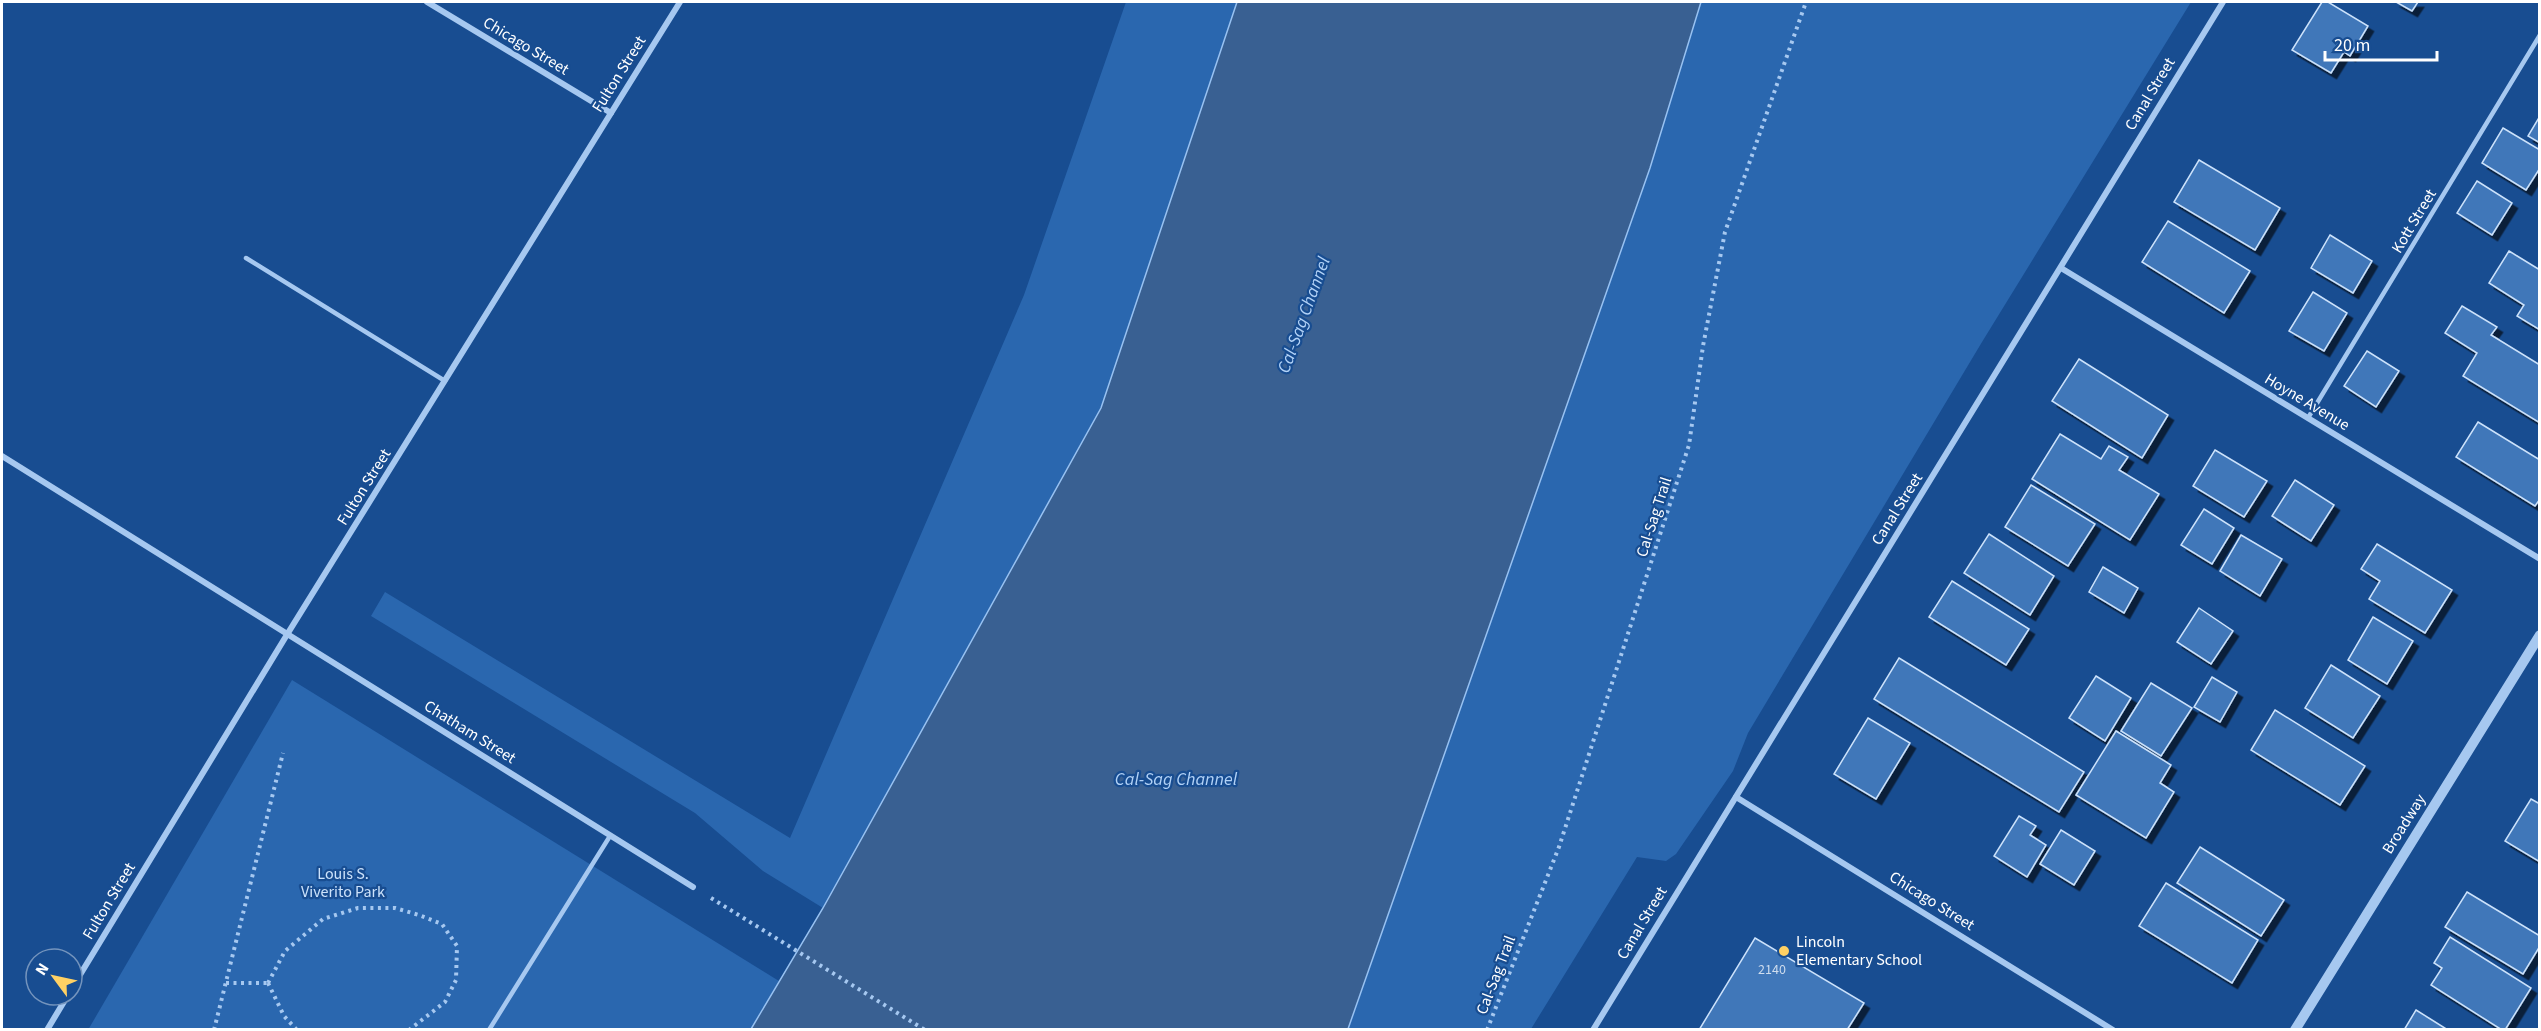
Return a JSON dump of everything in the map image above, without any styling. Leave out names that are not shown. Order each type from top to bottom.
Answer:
[{"type":"street","name":"Chicago Street","points":[[428,2],[611,113]]},
{"type":"street","name":"Fulton Street","points":[[84,968],[288,633],[680,2]]},
{"type":"street","name":"Canal Street","points":[[1593,1029],[2223,2]]},
{"type":"street","name":"Hoyne Avenue","points":[[2061,268],[2540,559]]},
{"type":"street","name":"Chatham Street","points":[[2,456],[693,887]]},
{"type":"street","name":"Broadway","points":[[2295,1029],[2540,635]]},
{"type":"street","name":"Chicago Street","points":[[1736,797],[2114,1029]]},
{"type":"street","points":[[46,1029],[60,1007]]},
{"type":"lane","name":"Kott Street","points":[[2308,418],[2540,35]]},
{"type":"lane","points":[[246,258],[445,381]]},
{"type":"lane","points":[[489,1029],[609,836]]},
{"type":"path","name":"Cal-Sag Trail","points":[[1487,1029],[1559,847],[1689,445],[1703,346],[1725,232],[1806,2]]},
{"type":"path","points":[[214,1029],[283,753]]},
{"type":"path","points":[[693,887],[925,1029]]},
{"type":"path","points":[[268,983],[285,951],[323,919],[358,908],[395,908],[419,915],[442,924],[457,946],[456,980],[445,1002],[409,1029]]},
{"type":"path","points":[[226,983],[268,983]]},
{"type":"path","points":[[268,983],[284,1016],[297,1029]]},
{"type":"green space","points":[[1126,2],[1237,2],[1101,408],[823,908],[763,871],[695,813],[371,616],[385,592],[790,838],[1024,295]]},
{"type":"green space","points":[[1701,2],[2191,2],[1982,342],[1748,733],[1733,771],[1676,854],[1666,861],[1637,857],[1531,1029],[1348,1030],[1650,168]]},
{"type":"green space","name":"Louis S. Viverito Park","points":[[292,680],[779,981],[751,1029],[88,1030]]},
{"type":"water","name":"Cal-Sag Channel","points":[[1237,2],[1701,2],[1650,168],[1348,1029],[751,1029],[823,908],[1101,408]]},
{"type":"building","points":[[2322,2],[2328,2],[2368,26],[2350,56],[2344,52],[2331,73],[2292,50]]},
{"type":"building","points":[[2396,2],[2418,2],[2412,11]]},
{"type":"building","points":[[2540,116],[2540,143],[2528,136]]},
{"type":"building","points":[[2503,128],[2540,150],[2540,168],[2526,190],[2482,163]]},
{"type":"building","points":[[2199,160],[2280,208],[2255,250],[2174,202]]},
{"type":"building","points":[[2477,181],[2512,203],[2492,235],[2457,213]]},
{"type":"building","points":[[2168,221],[2250,271],[2224,313],[2142,262]]},
{"type":"building","points":[[2330,235],[2372,261],[2353,293],[2311,268]]},
{"type":"building","points":[[2509,251],[2540,270],[2540,330],[2517,316],[2524,305],[2489,283]]},
{"type":"building","points":[[2313,292],[2347,313],[2324,351],[2289,331]]},
{"type":"building","points":[[2462,306],[2497,327],[2491,335],[2540,365],[2540,423],[2463,376],[2477,353],[2445,333]]},
{"type":"building","points":[[2367,351],[2399,371],[2376,407],[2344,386]]},
{"type":"building","points":[[2079,359],[2168,415],[2142,458],[2052,401]]},
{"type":"building","points":[[2478,422],[2540,460],[2540,499],[2535,506],[2456,457]]},
{"type":"building","points":[[2060,434],[2101,459],[2109,446],[2128,457],[2119,470],[2159,494],[2130,540],[2032,479]]},
{"type":"building","points":[[2215,450],[2267,481],[2244,517],[2193,486]]},
{"type":"building","points":[[2295,480],[2334,505],[2311,541],[2272,516]]},
{"type":"building","points":[[2031,485],[2095,524],[2068,566],[2005,527]]},
{"type":"building","points":[[2204,509],[2234,528],[2212,564],[2181,545]]},
{"type":"building","points":[[1989,534],[2054,576],[2030,615],[1964,573]]},
{"type":"building","points":[[2241,535],[2282,559],[2260,596],[2220,571]]},
{"type":"building","points":[[2377,544],[2452,590],[2425,633],[2369,599],[2380,581],[2361,569]]},
{"type":"building","points":[[2103,567],[2138,588],[2124,613],[2089,592]]},
{"type":"building","points":[[1952,581],[2029,629],[2006,665],[1929,617]]},
{"type":"building","points":[[2199,608],[2233,631],[2211,664],[2177,642]]},
{"type":"building","points":[[2373,617],[2413,641],[2387,684],[2348,660]]},
{"type":"building","points":[[1899,658],[2084,772],[2059,812],[1874,699]]},
{"type":"building","points":[[2331,665],[2380,696],[2353,738],[2305,708]]},
{"type":"building","points":[[2096,676],[2131,698],[2105,741],[2069,718]]},
{"type":"building","points":[[2212,677],[2237,692],[2220,722],[2194,707]]},
{"type":"building","points":[[2151,683],[2192,708],[2161,756],[2121,731]]},
{"type":"building","points":[[2275,710],[2365,766],[2340,805],[2251,750]]},
{"type":"building","points":[[1868,718],[1910,743],[1876,799],[1834,774]]},
{"type":"building","points":[[2116,731],[2171,765],[2160,783],[2174,792],[2146,838],[2076,795]]},
{"type":"building","points":[[2531,799],[2540,804],[2540,862],[2505,841]]},
{"type":"building","points":[[2019,816],[2036,826],[2030,835],[2046,845],[2027,877],[1994,856]]},
{"type":"building","points":[[2061,830],[2095,851],[2074,885],[2040,864]]},
{"type":"building","points":[[2200,847],[2284,900],[2261,936],[2177,883]]},
{"type":"building","points":[[2166,883],[2258,940],[2232,983],[2139,926]]},
{"type":"building","points":[[2467,892],[2540,936],[2540,946],[2523,974],[2445,927]]},
{"type":"building","points":[[2450,937],[2531,988],[2505,1030],[2431,985],[2442,968],[2434,963]]},
{"type":"building","points":[[1755,938],[1864,1003],[1847,1030],[1699,1030]]},
{"type":"building","points":[[2416,1010],[2448,1030],[2404,1030]]},
{"type":"place","name":"Lincoln Elementary School","points":[[1784,951]]}]
